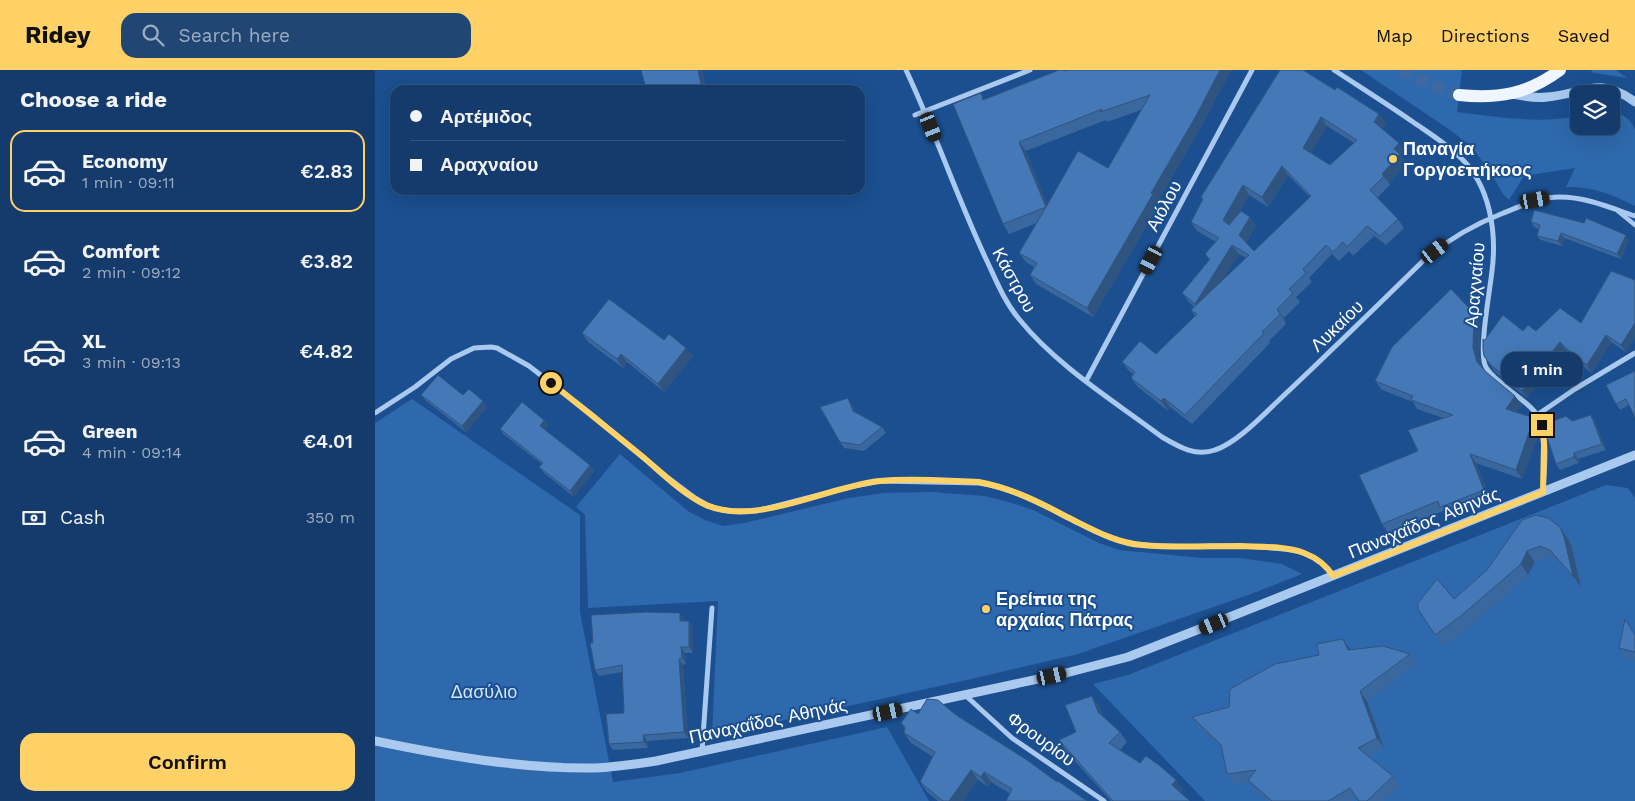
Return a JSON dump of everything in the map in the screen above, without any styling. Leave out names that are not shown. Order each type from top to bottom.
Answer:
[{"type":"main road","points":[[1459,95],[1495,97],[1512,94],[1531,88],[1549,79],[1560,70]]},
{"type":"street","name":"Κάστρου","points":[[906,70],[925,111],[978,241],[1010,307],[1038,341],[1086,381],[1178,447],[1188,451],[1203,453]]},
{"type":"street","points":[[915,115],[1030,70]]},
{"type":"street","name":"Αιόλου","points":[[1086,381],[1253,70]]},
{"type":"street","name":"Αραχναίου","points":[[1334,70],[1437,138],[1462,158],[1481,186],[1486,198],[1493,230],[1493,264],[1483,347],[1485,365],[1496,378],[1529,406],[1537,415],[1542,425],[1544,435],[1543,492]]},
{"type":"street","points":[[1512,94],[1532,98],[1549,97],[1597,87],[1612,89],[1635,102]]},
{"type":"street","name":"Λυκαίου","points":[[1203,453],[1217,450],[1226,445],[1258,420],[1435,251],[1461,233],[1490,218],[1535,200],[1561,197],[1590,201],[1635,216]]},
{"type":"street","points":[[1617,210],[1635,225]]},
{"type":"street","points":[[375,413],[415,387],[451,359],[474,348],[497,348],[529,366],[688,493],[707,505],[719,509],[756,511],[880,481],[979,482],[1016,492],[1090,528],[1127,542],[1152,546],[1258,546],[1294,550],[1303,552],[1320,561],[1329,569],[1333,576]]},
{"type":"street","points":[[1537,415],[1575,389],[1635,353]]},
{"type":"street","name":"Παναχαΐδος Αθηνάς","points":[[375,741],[475,759],[516,764],[596,768],[656,761],[965,696],[1075,671],[1128,656],[1635,456]]},
{"type":"street","points":[[702,751],[711,608]]},
{"type":"street","name":"Φρουρίου","points":[[965,696],[1012,738],[1105,801]]},
{"type":"green space","points":[[1361,70],[1462,70],[1457,112],[1533,120],[1570,117],[1570,135],[1620,135],[1620,114],[1623,115],[1631,122],[1635,129],[1635,206],[1602,192],[1585,188],[1566,187],[1575,168],[1524,176],[1509,200],[1503,194],[1473,148],[1450,130]]},
{"type":"green space","points":[[1592,70],[1616,70],[1627,78],[1595,73],[1591,72]]},
{"type":"green space","name":"Δασύλιο","points":[[412,399],[580,515],[580,612],[613,782],[680,773],[887,727],[929,801],[375,801],[375,423]]},
{"type":"green space","points":[[620,454],[688,511],[705,520],[723,526],[744,523],[849,498],[884,493],[931,492],[985,496],[1033,510],[1099,543],[1119,550],[1203,558],[1240,558],[1282,564],[1302,574],[1251,594],[1078,654],[712,736],[718,601],[588,608],[585,515],[576,507]]},
{"type":"green space","points":[[1606,485],[1628,488],[1635,498],[1635,801],[1205,801],[1093,684],[1128,675]]},
{"type":"building","points":[[641,70],[698,70],[701,85],[645,85]]},
{"type":"building","points":[[1059,70],[1220,70],[1196,116],[1151,193],[1153,194],[1087,308],[1030,275],[1037,263],[1019,253],[1046,207],[1003,224],[953,104],[981,93],[983,100]],"holes":[[[1150,95],[1108,168],[1078,151],[1046,207],[1019,142],[1102,109],[1100,112]]]},
{"type":"building","points":[[1280,70],[1303,70],[1335,90],[1337,87],[1379,114],[1374,122],[1399,143],[1394,149],[1400,154],[1382,174],[1384,176],[1370,190],[1398,219],[1380,236],[1367,226],[1347,247],[1343,242],[1333,252],[1326,245],[1303,269],[1306,273],[1289,289],[1293,293],[1277,309],[1280,314],[1185,415],[1164,398],[1161,401],[1131,378],[1135,372],[1122,362],[1140,341],[1156,354],[1197,314],[1191,310],[1249,255],[1232,245],[1195,304],[1182,293],[1210,259],[1205,254],[1219,238],[1191,222],[1203,199],[1201,197]],"holes":[[[1321,117],[1357,140],[1330,165],[1303,148]],[[1282,166],[1311,196],[1254,251],[1239,235],[1250,217],[1241,211],[1229,225],[1223,220],[1243,185],[1262,197]]]},
{"type":"building","points":[[1534,210],[1584,223],[1586,218],[1626,235],[1617,254],[1561,233],[1558,241],[1537,236],[1540,225],[1531,222]]},
{"type":"building","points":[[1611,271],[1635,280],[1635,323],[1621,345],[1606,335],[1587,365],[1576,358],[1560,342],[1522,391],[1490,364],[1484,356],[1483,339],[1484,341],[1503,315],[1523,331],[1528,325],[1536,331],[1560,308],[1581,323]]},
{"type":"building","points":[[1451,289],[1471,310],[1474,318],[1473,348],[1477,362],[1515,396],[1506,409],[1531,417],[1532,424],[1516,470],[1470,454],[1484,490],[1440,507],[1438,501],[1382,524],[1359,475],[1418,451],[1408,430],[1453,415],[1411,400],[1413,396],[1375,381],[1392,347]]},
{"type":"building","points":[[609,299],[664,340],[669,334],[686,348],[658,384],[621,354],[617,359],[582,333]]},
{"type":"building","points":[[1635,371],[1635,417],[1626,399],[1616,404],[1606,385]]},
{"type":"building","points":[[438,375],[463,395],[469,389],[483,401],[462,426],[421,395]]},
{"type":"building","points":[[848,398],[853,411],[882,427],[860,445],[840,442],[820,407]]},
{"type":"building","points":[[522,402],[544,420],[540,426],[590,465],[570,491],[539,467],[543,463],[500,429]]},
{"type":"building","points":[[1591,415],[1602,444],[1574,453],[1574,457],[1556,464],[1543,425],[1566,416],[1572,421]]},
{"type":"building","points":[[1536,515],[1548,518],[1560,527],[1573,576],[1550,550],[1540,546],[1527,551],[1521,564],[1462,615],[1435,635],[1418,609],[1418,603],[1437,579],[1454,599],[1487,570],[1522,520]]},
{"type":"building","points":[[648,612],[680,613],[680,621],[689,621],[689,647],[681,647],[682,658],[679,659],[684,732],[643,735],[644,742],[609,744],[606,714],[624,713],[622,665],[595,670],[590,643],[593,643],[591,615]]},
{"type":"building","points":[[1625,619],[1635,635],[1635,652],[1619,648]]},
{"type":"building","points":[[1343,639],[1348,650],[1383,646],[1410,654],[1360,691],[1377,738],[1358,748],[1393,776],[1367,801],[1359,801],[1350,788],[1328,801],[1272,801],[1248,780],[1256,770],[1227,774],[1221,745],[1192,717],[1229,707],[1230,689],[1275,664],[1319,655],[1317,644]]},
{"type":"building","points":[[1092,696],[1098,712],[1120,732],[1109,743],[1140,763],[1146,756],[1159,765],[1176,780],[1172,785],[1190,801],[1113,801],[1059,740],[1076,732],[1065,705]]},
{"type":"building","points":[[927,699],[938,700],[956,715],[1087,801],[1006,801],[1012,789],[984,772],[981,777],[971,770],[949,801],[943,801],[920,782],[935,752],[904,733],[905,727],[901,723],[911,709],[918,714]]},
{"type":"tunnel","points":[[1400,70],[1431,85],[1459,95]]},
{"type":"place","name":"Παναγία Γοργοεπήκοος","points":[[1393,159]]},
{"type":"place","name":"Ερείπια της αρχαίας Πάτρας","points":[[986,609]]},
{"type":"route","points":[[551,383],[667,477],[695,498],[719,509],[756,511],[880,481],[979,482],[1016,492],[1102,534],[1127,542],[1152,546],[1258,546],[1294,550],[1303,552],[1320,561],[1329,569],[1333,576],[1543,492],[1544,435],[1542,425]]}]
